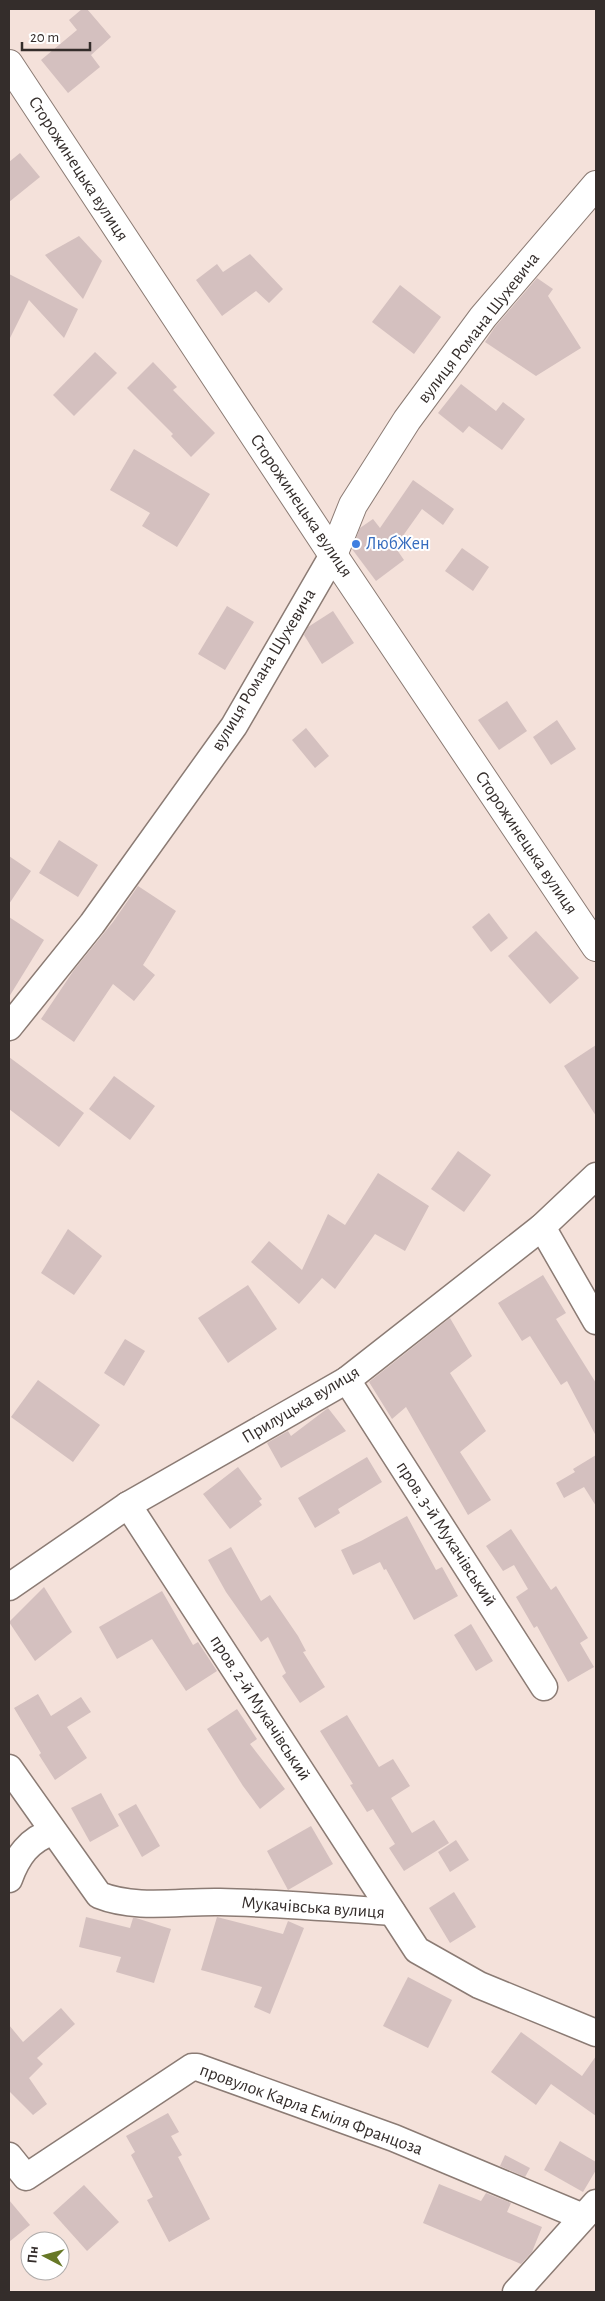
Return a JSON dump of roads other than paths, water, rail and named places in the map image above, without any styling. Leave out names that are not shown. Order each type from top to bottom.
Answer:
[{"type":"main road","name":"Сторожинецька вулиця","points":[[9,64],[333,555],[596,947]]},
{"type":"main road","name":"вулиця Романа Шухевича","points":[[333,555],[353,506],[407,420],[483,317],[596,185]]},
{"type":"street","name":"вулиця Романа Шухевича","points":[[9,1027],[92,924],[234,726],[333,555]]},
{"type":"street","name":"Прилуцька вулиця","points":[[9,1587],[128,1505],[347,1380],[542,1227],[596,1176]]},
{"type":"street","points":[[542,1227],[596,1321]]},
{"type":"street","name":"пров. 3-й Мукачівський","points":[[347,1380],[544,1687]]},
{"type":"street","name":"пров. 2-й Мукачівський","points":[[128,1505],[392,1912]]},
{"type":"street","points":[[9,1768],[53,1832],[38,1836],[15,1862],[9,1879]]},
{"type":"street","name":"Мукачівська вулиця","points":[[53,1832],[99,1895],[112,1901],[132,1903],[220,1902],[392,1912],[417,1950],[479,1985],[596,2033]]},
{"type":"street","name":"провулок Карла Еміля Францоза","points":[[9,2156],[26,2176],[192,2067],[196,2067],[590,2210]]},
{"type":"street","points":[[516,2292],[590,2210]]},
{"type":"place","name":"ЛюбЖен","points":[[356,544]]}]
